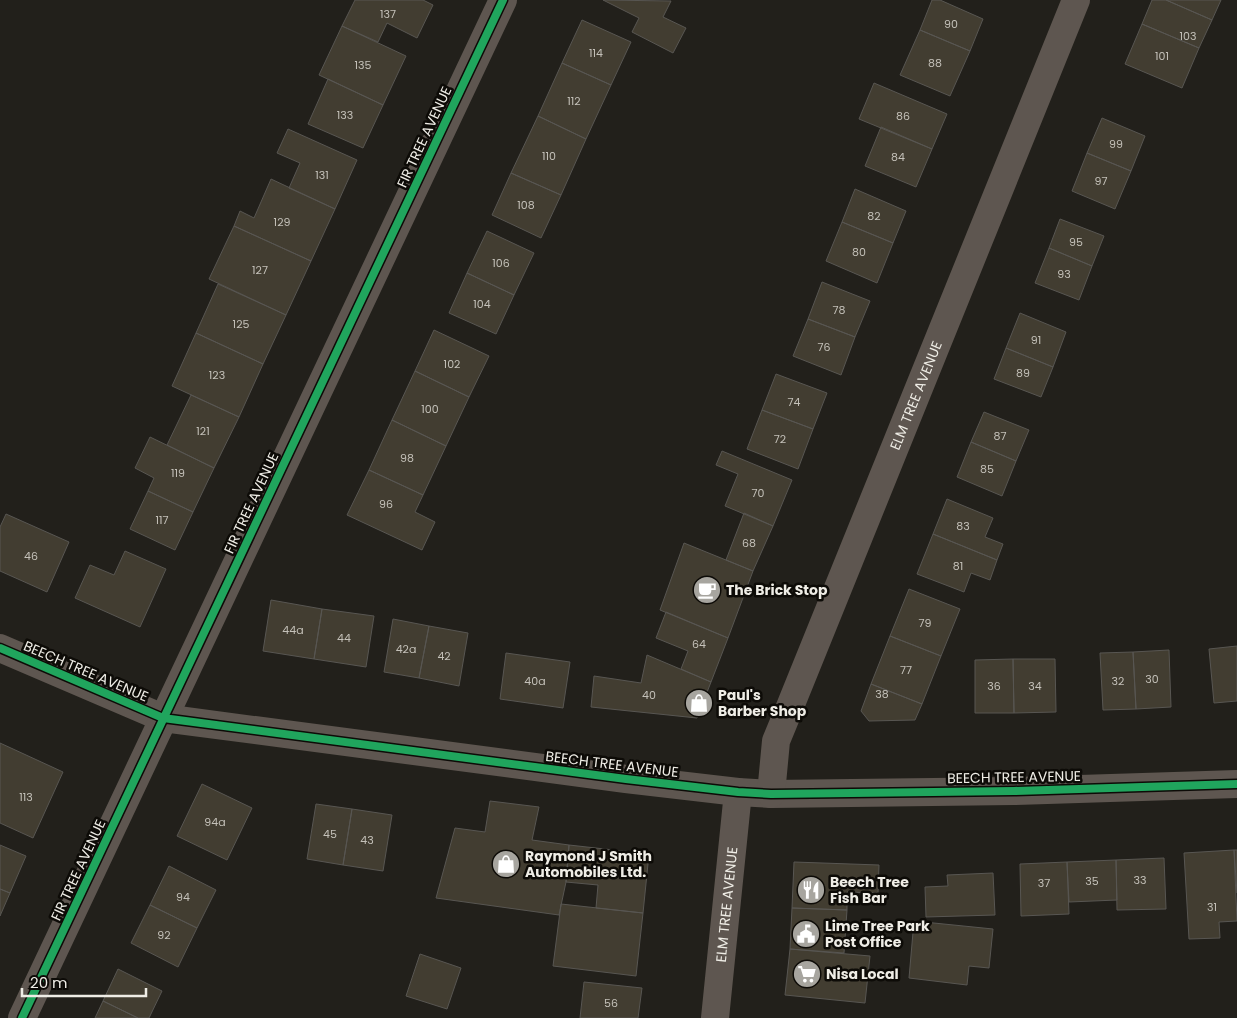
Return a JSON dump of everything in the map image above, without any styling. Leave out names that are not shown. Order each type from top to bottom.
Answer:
[{"type":"street","name":"FIR TREE AVENUE","points":[[22,1018],[503,0]]},
{"type":"street","name":"ELM TREE AVENUE","points":[[771,794],[776,741],[1076,0]]},
{"type":"street","name":"BEECH TREE AVENUE","points":[[0,648],[163,718],[738,792],[771,794],[1237,784]]},
{"type":"street","name":"ELM TREE AVENUE","points":[[715,1018],[738,792]]},
{"type":"building","points":[[355,0],[423,0],[433,5],[417,38],[387,23],[378,42],[342,26]]},
{"type":"building","points":[[603,0],[671,1],[663,17],[686,28],[673,53],[632,32],[639,18]]},
{"type":"building","points":[[932,0],[940,0],[983,19],[970,51],[920,30]]},
{"type":"building","points":[[1152,0],[1166,0],[1212,20],[1199,48],[1142,24]]},
{"type":"building","points":[[1166,0],[1221,0],[1212,20]]},
{"type":"building","points":[[582,20],[631,42],[611,85],[562,63]]},
{"type":"building","points":[[1142,24],[1199,48],[1182,88],[1125,64]]},
{"type":"building","points":[[342,26],[406,56],[383,105],[319,75]]},
{"type":"building","points":[[920,30],[970,51],[950,96],[900,75]]},
{"type":"building","points":[[562,63],[611,85],[586,139],[538,116]]},
{"type":"building","points":[[328,79],[383,105],[363,148],[308,124]]},
{"type":"building","points":[[874,83],[947,114],[932,149],[859,119]]},
{"type":"building","points":[[538,116],[586,139],[561,195],[511,173]]},
{"type":"building","points":[[1102,118],[1145,136],[1131,171],[1087,153]]},
{"type":"building","points":[[881,127],[932,149],[916,187],[865,166]]},
{"type":"building","points":[[288,129],[357,160],[335,209],[289,188],[300,163],[277,153]]},
{"type":"building","points":[[1087,153],[1131,171],[1115,209],[1072,191]]},
{"type":"building","points":[[511,173],[561,195],[541,238],[492,215]]},
{"type":"building","points":[[271,179],[335,209],[311,261],[234,226],[240,211],[254,218]]},
{"type":"building","points":[[855,189],[906,211],[893,243],[842,222]]},
{"type":"building","points":[[1060,219],[1104,236],[1092,266],[1049,248]]},
{"type":"building","points":[[842,222],[893,243],[877,283],[826,261]]},
{"type":"building","points":[[234,226],[311,261],[286,315],[209,279]]},
{"type":"building","points":[[487,231],[534,253],[514,295],[467,273]]},
{"type":"building","points":[[1049,248],[1092,266],[1079,300],[1035,283]]},
{"type":"building","points":[[467,273],[514,295],[496,334],[449,313]]},
{"type":"building","points":[[822,282],[870,301],[855,337],[808,319]]},
{"type":"building","points":[[218,284],[286,315],[263,364],[196,333]]},
{"type":"building","points":[[1020,313],[1066,332],[1053,367],[1006,348]]},
{"type":"building","points":[[808,319],[855,337],[841,375],[793,356]]},
{"type":"building","points":[[434,330],[489,356],[469,397],[415,371]]},
{"type":"building","points":[[196,333],[263,364],[239,417],[172,386]]},
{"type":"building","points":[[1006,348],[1053,367],[1041,397],[994,379]]},
{"type":"building","points":[[415,371],[469,397],[446,446],[392,420]]},
{"type":"building","points":[[776,374],[827,393],[813,429],[762,410]]},
{"type":"building","points":[[191,395],[239,417],[214,468],[167,445]]},
{"type":"building","points":[[762,410],[813,429],[798,469],[747,449]]},
{"type":"building","points":[[984,412],[1029,430],[1016,461],[971,442]]},
{"type":"building","points":[[392,420],[446,446],[423,495],[369,470]]},
{"type":"building","points":[[150,437],[214,468],[193,512],[148,491],[154,478],[135,468]]},
{"type":"building","points":[[971,442],[1016,461],[1002,496],[957,477]]},
{"type":"building","points":[[722,451],[792,480],[773,526],[725,506],[738,474],[716,465]]},
{"type":"building","points":[[369,470],[423,495],[415,512],[435,522],[422,550],[347,515]]},
{"type":"building","points":[[148,491],[193,512],[175,550],[130,529]]},
{"type":"building","points":[[947,499],[993,518],[985,537],[1003,544],[997,560],[933,534]]},
{"type":"building","points":[[744,513],[773,526],[753,571],[726,560]]},
{"type":"building","points":[[6,514],[69,542],[47,592],[0,571],[0,527]]},
{"type":"building","points":[[933,534],[997,560],[990,580],[971,573],[964,592],[917,574]]},
{"type":"building","name":"The Brick Stop","points":[[684,543],[753,571],[728,638],[660,610]]},
{"type":"building","points":[[125,551],[166,569],[140,627],[75,598],[90,565],[114,575]]},
{"type":"building","points":[[909,589],[960,609],[941,656],[890,636]]},
{"type":"building","points":[[271,600],[322,609],[314,659],[263,651]]},
{"type":"building","points":[[322,609],[374,616],[366,667],[314,659]]},
{"type":"building","points":[[666,612],[728,638],[711,682],[681,669],[688,651],[656,638]]},
{"type":"building","points":[[393,619],[429,626],[419,678],[384,672]]},
{"type":"building","points":[[429,626],[468,633],[459,686],[419,678]]},
{"type":"building","points":[[890,636],[941,656],[922,704],[871,684]]},
{"type":"building","points":[[1237,646],[1237,701],[1214,703],[1209,649]]},
{"type":"building","points":[[1169,650],[1171,707],[1136,709],[1133,652]]},
{"type":"building","points":[[1133,652],[1136,709],[1103,710],[1100,653]]},
{"type":"building","points":[[506,653],[570,662],[563,708],[500,699]]},
{"type":"building","points":[[647,655],[711,682],[697,718],[591,707],[594,676],[641,683]]},
{"type":"building","points":[[1013,659],[1014,713],[975,713],[975,660]]},
{"type":"building","points":[[1013,659],[1055,659],[1056,712],[1014,713]]},
{"type":"building","points":[[871,684],[922,704],[915,720],[869,721],[861,711]]},
{"type":"building","points":[[0,743],[63,772],[33,838],[0,823]]},
{"type":"building","points":[[202,784],[252,808],[227,860],[177,836]]},
{"type":"building","name":"Raymond J Smith Automobiles Ltd.","points":[[490,801],[539,807],[532,840],[569,845],[566,882],[559,915],[436,898],[455,828],[485,832]]},
{"type":"building","points":[[316,804],[352,809],[343,865],[307,859]]},
{"type":"building","points":[[352,809],[392,815],[383,871],[343,865]]},
{"type":"building","points":[[0,845],[26,856],[10,893],[0,889]]},
{"type":"building","points":[[569,845],[649,854],[643,913],[596,908],[598,885],[566,882]]},
{"type":"building","points":[[1234,850],[1237,850],[1237,893]]},
{"type":"building","points":[[1234,850],[1237,921],[1219,922],[1220,938],[1189,939],[1184,853]]},
{"type":"building","points":[[1164,858],[1166,909],[1117,910],[1116,860]]},
{"type":"building","points":[[1116,860],[1117,900],[1069,902],[1067,862]]},
{"type":"building","points":[[794,862],[879,865],[878,893],[847,892],[847,910],[792,908]]},
{"type":"building","points":[[1067,862],[1069,914],[1021,916],[1020,864]]},
{"type":"building","points":[[169,866],[216,890],[197,928],[150,905]]},
{"type":"building","points":[[993,873],[995,915],[926,917],[925,887],[948,886],[947,875]]},
{"type":"building","points":[[0,889],[10,893],[0,916]]},
{"type":"building","points":[[561,904],[643,913],[636,976],[553,966]]},
{"type":"building","points":[[150,905],[197,928],[178,967],[131,943]]},
{"type":"building","points":[[792,908],[847,910],[844,953],[790,949]]},
{"type":"building","points":[[914,921],[993,929],[989,968],[969,966],[967,985],[909,978]]},
{"type":"building","points":[[790,949],[870,956],[865,1003],[785,995]]},
{"type":"building","points":[[420,954],[461,968],[447,1009],[406,996]]},
{"type":"building","points":[[118,969],[162,991],[149,1018],[138,1018],[103,1001]]},
{"type":"building","points":[[584,982],[642,988],[638,1018],[580,1018]]},
{"type":"building","points":[[103,1001],[138,1018],[95,1018]]},
{"type":"cycle path","points":[[22,1018],[503,0]]},
{"type":"cycle path","points":[[0,648],[163,718],[738,792],[771,794],[1014,791],[1237,784]]},
{"type":"place","name":"The Brick Stop","points":[[707,590]]},
{"type":"place","name":"Paul's Barber Shop","points":[[699,703]]},
{"type":"place","name":"Raymond J Smith Automobiles Ltd.","points":[[506,864]]},
{"type":"place","name":"Beech Tree Fish Bar","points":[[811,890]]},
{"type":"place","name":"Lime Tree Park Post Office","points":[[806,934]]},
{"type":"place","name":"Nisa Local","points":[[807,974]]}]
